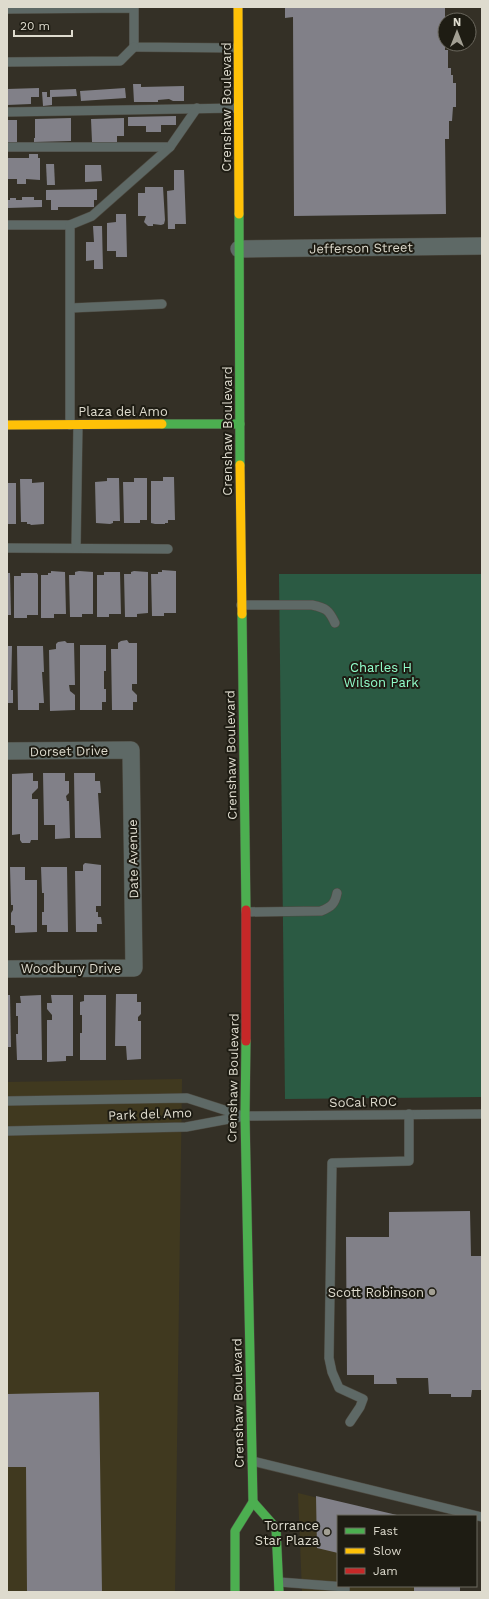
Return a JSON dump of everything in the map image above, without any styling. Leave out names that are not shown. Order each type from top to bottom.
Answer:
[{"type":"main road","name":"Crenshaw Boulevard","points":[[238,7],[240,108],[240,424],[247,1011],[245,1116],[253,1502]]},
{"type":"main road","name":"Plaza del Amo","points":[[7,425],[240,424]]},
{"type":"main road","points":[[235,1592],[235,1531],[253,1502],[276,1528],[279,1592]]},
{"type":"street","name":"Jefferson Street","points":[[239,249],[482,246]]},
{"type":"street","name":"Dorset Drive","points":[[7,751],[132,750]]},
{"type":"street","name":"Date Avenue","points":[[132,750],[134,968]]},
{"type":"street","name":"Woodbury Drive","points":[[7,969],[134,968]]},
{"type":"lane","points":[[7,9],[134,8],[134,47]]},
{"type":"lane","points":[[7,62],[120,60],[134,47],[239,48]]},
{"type":"lane","points":[[7,225],[70,225],[92,216],[170,147],[197,108]]},
{"type":"lane","points":[[7,112],[240,108]]},
{"type":"lane","points":[[7,147],[170,147]]},
{"type":"lane","points":[[70,225],[76,548]]},
{"type":"lane","points":[[71,308],[162,304]]},
{"type":"lane","points":[[7,548],[168,549]]},
{"type":"lane","points":[[242,605],[312,605],[323,607],[331,613],[335,623]]},
{"type":"lane","points":[[246,912],[321,911],[331,908],[338,893]]},
{"type":"lane","name":"Park del Amo","points":[[7,1101],[187,1098],[245,1116]]},
{"type":"lane","points":[[350,1422],[360,1407],[363,1399],[339,1388],[332,1372],[329,1358],[332,1163],[409,1161],[409,1114]]},
{"type":"lane","name":"SoCal ROC","points":[[245,1116],[482,1114]]},
{"type":"lane","name":"Park del Amo","points":[[7,1131],[186,1127],[245,1116]]},
{"type":"lane","points":[[252,1461],[474,1515]]},
{"type":"lane","points":[[278,1582],[337,1586]]},
{"type":"shaded area","points":[[182,1079],[175,1592],[7,1592],[7,1082]]},
{"type":"shaded area","points":[[298,1493],[386,1515],[337,1515],[337,1587],[458,1587],[458,1592],[302,1592]]},
{"type":"green space","name":"Charles H Wilson Park","points":[[279,574],[482,574],[482,1097],[285,1099]]},
{"type":"building","points":[[285,7],[445,7],[445,12],[437,12],[437,52],[448,52],[448,68],[451,68],[453,83],[456,83],[456,107],[453,107],[452,121],[449,121],[449,139],[445,139],[446,214],[294,216],[293,17],[285,18]]},
{"type":"building","points":[[133,84],[141,84],[141,87],[184,86],[184,101],[173,101],[169,99],[158,100],[158,102],[134,102]]},
{"type":"building","points":[[39,88],[39,97],[31,97],[31,104],[7,105],[7,89]]},
{"type":"building","points":[[125,88],[126,98],[81,101],[80,91]]},
{"type":"building","points":[[76,89],[77,96],[52,97],[52,105],[43,106],[42,92],[47,92],[47,97],[50,97],[50,90]]},
{"type":"building","points":[[176,116],[176,125],[161,125],[161,132],[146,132],[146,126],[128,126],[128,117]]},
{"type":"building","points":[[71,118],[71,141],[34,142],[35,119]]},
{"type":"building","points":[[124,118],[124,136],[117,136],[117,142],[92,142],[91,119]]},
{"type":"building","points":[[7,120],[17,120],[17,142],[7,142]]},
{"type":"building","points":[[29,154],[38,154],[38,158],[40,158],[40,180],[26,179],[26,184],[17,184],[17,179],[7,179],[7,158],[29,158]]},
{"type":"building","points":[[46,164],[54,164],[55,185],[47,185]]},
{"type":"building","points":[[85,165],[101,165],[102,181],[85,182]]},
{"type":"building","points":[[174,170],[184,170],[186,224],[175,224],[175,229],[168,229],[167,191],[174,190]]},
{"type":"building","points":[[145,187],[163,187],[164,224],[153,224],[153,226],[148,226],[144,222],[146,216],[138,216],[138,193],[145,193]]},
{"type":"building","points":[[97,189],[97,200],[94,200],[94,207],[58,207],[58,210],[51,210],[51,200],[46,200],[46,190]]},
{"type":"building","points":[[22,197],[34,197],[34,200],[42,200],[42,207],[8,208],[8,200],[10,200],[10,198],[22,200]]},
{"type":"building","points":[[116,214],[126,214],[127,257],[116,257],[116,251],[107,251],[107,223],[116,222]]},
{"type":"building","points":[[93,226],[102,226],[103,269],[94,269],[94,260],[86,261],[86,242],[94,242]]},
{"type":"building","points":[[163,477],[174,477],[175,520],[168,520],[168,523],[165,524],[155,524],[151,523],[151,481],[163,481]]},
{"type":"building","points":[[107,478],[119,478],[120,521],[113,521],[113,523],[110,524],[96,523],[95,482],[107,481]]},
{"type":"building","points":[[134,478],[147,478],[147,520],[140,520],[140,523],[124,523],[123,482],[134,482]]},
{"type":"building","points":[[20,479],[32,479],[32,483],[44,482],[44,524],[31,525],[27,524],[27,522],[21,522]]},
{"type":"building","points":[[7,483],[16,483],[16,524],[7,524]]},
{"type":"building","points":[[162,570],[176,571],[176,613],[164,613],[164,616],[152,616],[151,574],[158,574],[158,572],[162,572]]},
{"type":"building","points":[[51,571],[65,572],[66,614],[54,614],[54,618],[41,618],[41,575],[48,575]]},
{"type":"building","points":[[75,572],[93,572],[93,614],[82,614],[82,617],[70,617],[69,575],[75,575]]},
{"type":"building","points":[[104,572],[120,572],[121,614],[109,614],[109,617],[97,617],[97,575],[104,575]]},
{"type":"building","points":[[131,572],[148,572],[148,613],[137,614],[137,617],[125,617],[124,574],[131,574]]},
{"type":"building","points":[[7,573],[10,573],[11,615],[7,615]]},
{"type":"building","points":[[21,573],[37,573],[38,575],[38,615],[27,615],[27,618],[14,618],[14,576],[21,576]]},
{"type":"building","points":[[127,640],[129,643],[137,643],[137,684],[132,684],[132,690],[137,695],[137,702],[133,702],[133,710],[112,710],[111,649],[118,649],[118,643]]},
{"type":"building","points":[[65,641],[67,643],[74,643],[75,685],[69,685],[70,691],[75,695],[75,710],[50,711],[49,650],[56,649],[56,644],[58,642]]},
{"type":"building","points":[[80,645],[106,645],[104,689],[106,689],[106,702],[102,702],[102,710],[80,710]]},
{"type":"building","points":[[7,646],[12,646],[11,690],[13,690],[13,703],[7,703]]},
{"type":"building","points":[[17,646],[43,646],[44,672],[42,672],[44,703],[39,703],[39,710],[18,710]]},
{"type":"building","points":[[33,773],[33,781],[38,781],[38,788],[32,794],[32,799],[38,799],[38,840],[31,840],[30,843],[22,843],[20,840],[20,834],[12,835],[12,774]]},
{"type":"building","points":[[43,773],[65,773],[65,781],[69,781],[69,793],[66,796],[67,801],[69,801],[70,838],[55,839],[55,825],[44,825]]},
{"type":"building","points":[[74,773],[95,773],[95,781],[100,781],[101,793],[98,793],[101,838],[75,838]]},
{"type":"building","points":[[85,863],[101,865],[101,906],[96,906],[96,912],[98,912],[98,917],[101,917],[102,924],[97,924],[97,932],[76,932],[75,871],[83,871],[83,865]]},
{"type":"building","points":[[10,867],[25,867],[25,880],[37,880],[37,932],[15,933],[15,926],[11,925],[13,905],[11,905]]},
{"type":"building","points":[[41,867],[67,867],[68,932],[47,932],[47,925],[42,925],[44,893],[42,893]]},
{"type":"building","points":[[116,994],[137,994],[137,1002],[141,1002],[141,1014],[138,1017],[138,1021],[141,1021],[141,1059],[127,1060],[126,1046],[115,1046]]},
{"type":"building","points":[[7,995],[10,995],[11,1047],[7,1047]]},
{"type":"building","points":[[41,995],[42,1060],[17,1060],[16,1034],[18,1034],[18,1016],[16,1016],[16,1003],[21,1003],[20,996]]},
{"type":"building","points":[[51,995],[73,995],[73,1056],[66,1056],[66,1061],[47,1062],[47,1020],[52,1020],[52,1015],[47,1009],[47,1003],[52,1003]]},
{"type":"building","points":[[84,995],[106,995],[106,1060],[80,1060],[82,1015],[80,1015],[80,1002],[84,1001]]},
{"type":"building","points":[[470,1211],[471,1256],[482,1256],[482,1390],[472,1390],[471,1397],[451,1397],[451,1394],[429,1394],[428,1378],[396,1378],[397,1384],[374,1384],[374,1375],[347,1375],[346,1237],[389,1237],[389,1212]]},
{"type":"building","points":[[99,1392],[102,1592],[27,1592],[26,1467],[7,1467],[7,1394]]},
{"type":"building","name":"Torrance Star Plaza","points":[[316,1496],[397,1515],[337,1515],[337,1553],[317,1548]]},
{"type":"building","points":[[414,1587],[460,1587],[460,1592],[414,1592]]},
{"type":"traffic: fast","points":[[239,214],[240,465]]},
{"type":"traffic: fast","points":[[162,424],[240,424]]},
{"type":"traffic: fast","points":[[242,614],[246,910]]},
{"type":"traffic: fast","points":[[235,1592],[235,1531],[253,1502],[245,1116],[246,1041]]},
{"type":"traffic: fast","points":[[253,1502],[276,1528],[279,1592]]},
{"type":"traffic: slow","points":[[238,7],[239,214]]},
{"type":"traffic: slow","points":[[7,425],[162,424]]},
{"type":"traffic: slow","points":[[240,465],[242,614]]},
{"type":"traffic: jam","points":[[246,910],[246,1041]]},
{"type":"place","name":"Scott Robinson","points":[[432,1292]]},
{"type":"place","name":"Torrance Star Plaza","points":[[327,1532]]}]
